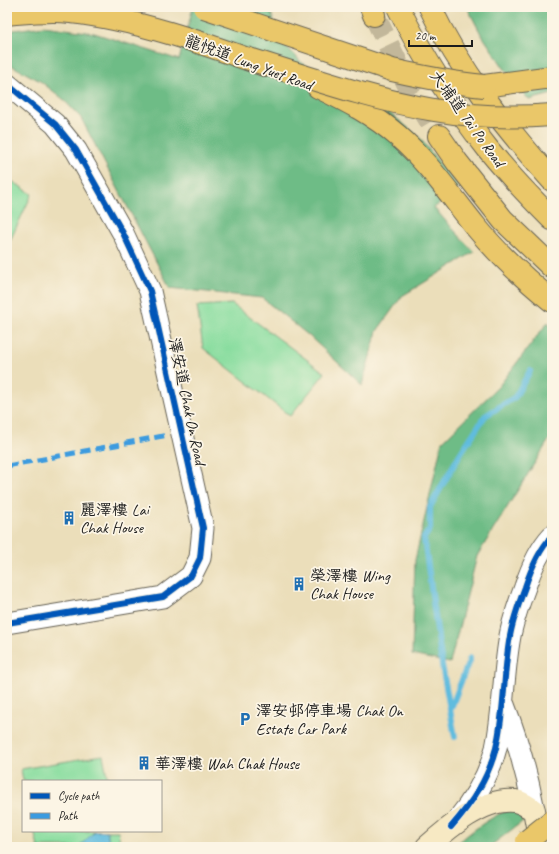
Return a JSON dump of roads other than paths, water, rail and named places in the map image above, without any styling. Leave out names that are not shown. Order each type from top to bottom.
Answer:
[{"type":"main road","points":[[204,7],[392,70],[452,83],[518,90],[552,91]]},
{"type":"main road","name":"大埔道 Tai Po Road","points":[[398,7],[412,36],[454,104],[488,150],[552,219]]},
{"type":"main road","name":"大埔道 Tai Po Road","points":[[430,7],[454,50],[478,88],[527,152],[552,180]]},
{"type":"main road","name":"龍悅道 Lung Yuet Road","points":[[7,14],[35,11],[70,11],[132,23],[246,58],[282,71],[351,103],[377,119],[399,137],[418,156],[477,228],[504,258],[532,285],[552,301]]},
{"type":"main road","points":[[246,58],[380,98],[434,110],[472,115],[552,115]]},
{"type":"main road","points":[[484,86],[516,83],[552,77]]},
{"type":"main road","points":[[438,136],[503,220],[552,268]]},
{"type":"main road","points":[[427,847],[463,818],[477,810],[500,801],[515,801],[543,815],[534,844]]},
{"type":"street","name":"澤安道 Chak On Road","points":[[7,84],[55,124],[76,150],[123,233],[150,291],[203,528],[200,558],[191,576],[163,596],[7,623]]},
{"type":"street","points":[[451,827],[470,805],[481,787],[490,767],[496,748],[500,726],[510,636],[532,568],[552,536]]},
{"type":"street","points":[[502,701],[517,739],[528,780],[543,815]]},
{"type":"water","points":[[94,832],[107,832],[110,847],[79,847]]},
{"type":"waterway","points":[[455,737],[442,665],[424,538],[430,529],[430,507],[460,454],[485,416],[515,397],[530,371]]},
{"type":"waterway","points":[[450,711],[470,658]]},
{"type":"tunnel","points":[[374,15],[407,83],[439,136]]},
{"type":"place","name":"麗澤樓 Lai Chak House","points":[[69,518]]},
{"type":"place","name":"榮澤樓 Wing Chak House","points":[[299,584]]},
{"type":"place","name":"澤安邨停車場 Chak On Estate Car Park","points":[[245,719]]},
{"type":"place","name":"華澤樓 Wah Chak House","points":[[144,763]]}]
